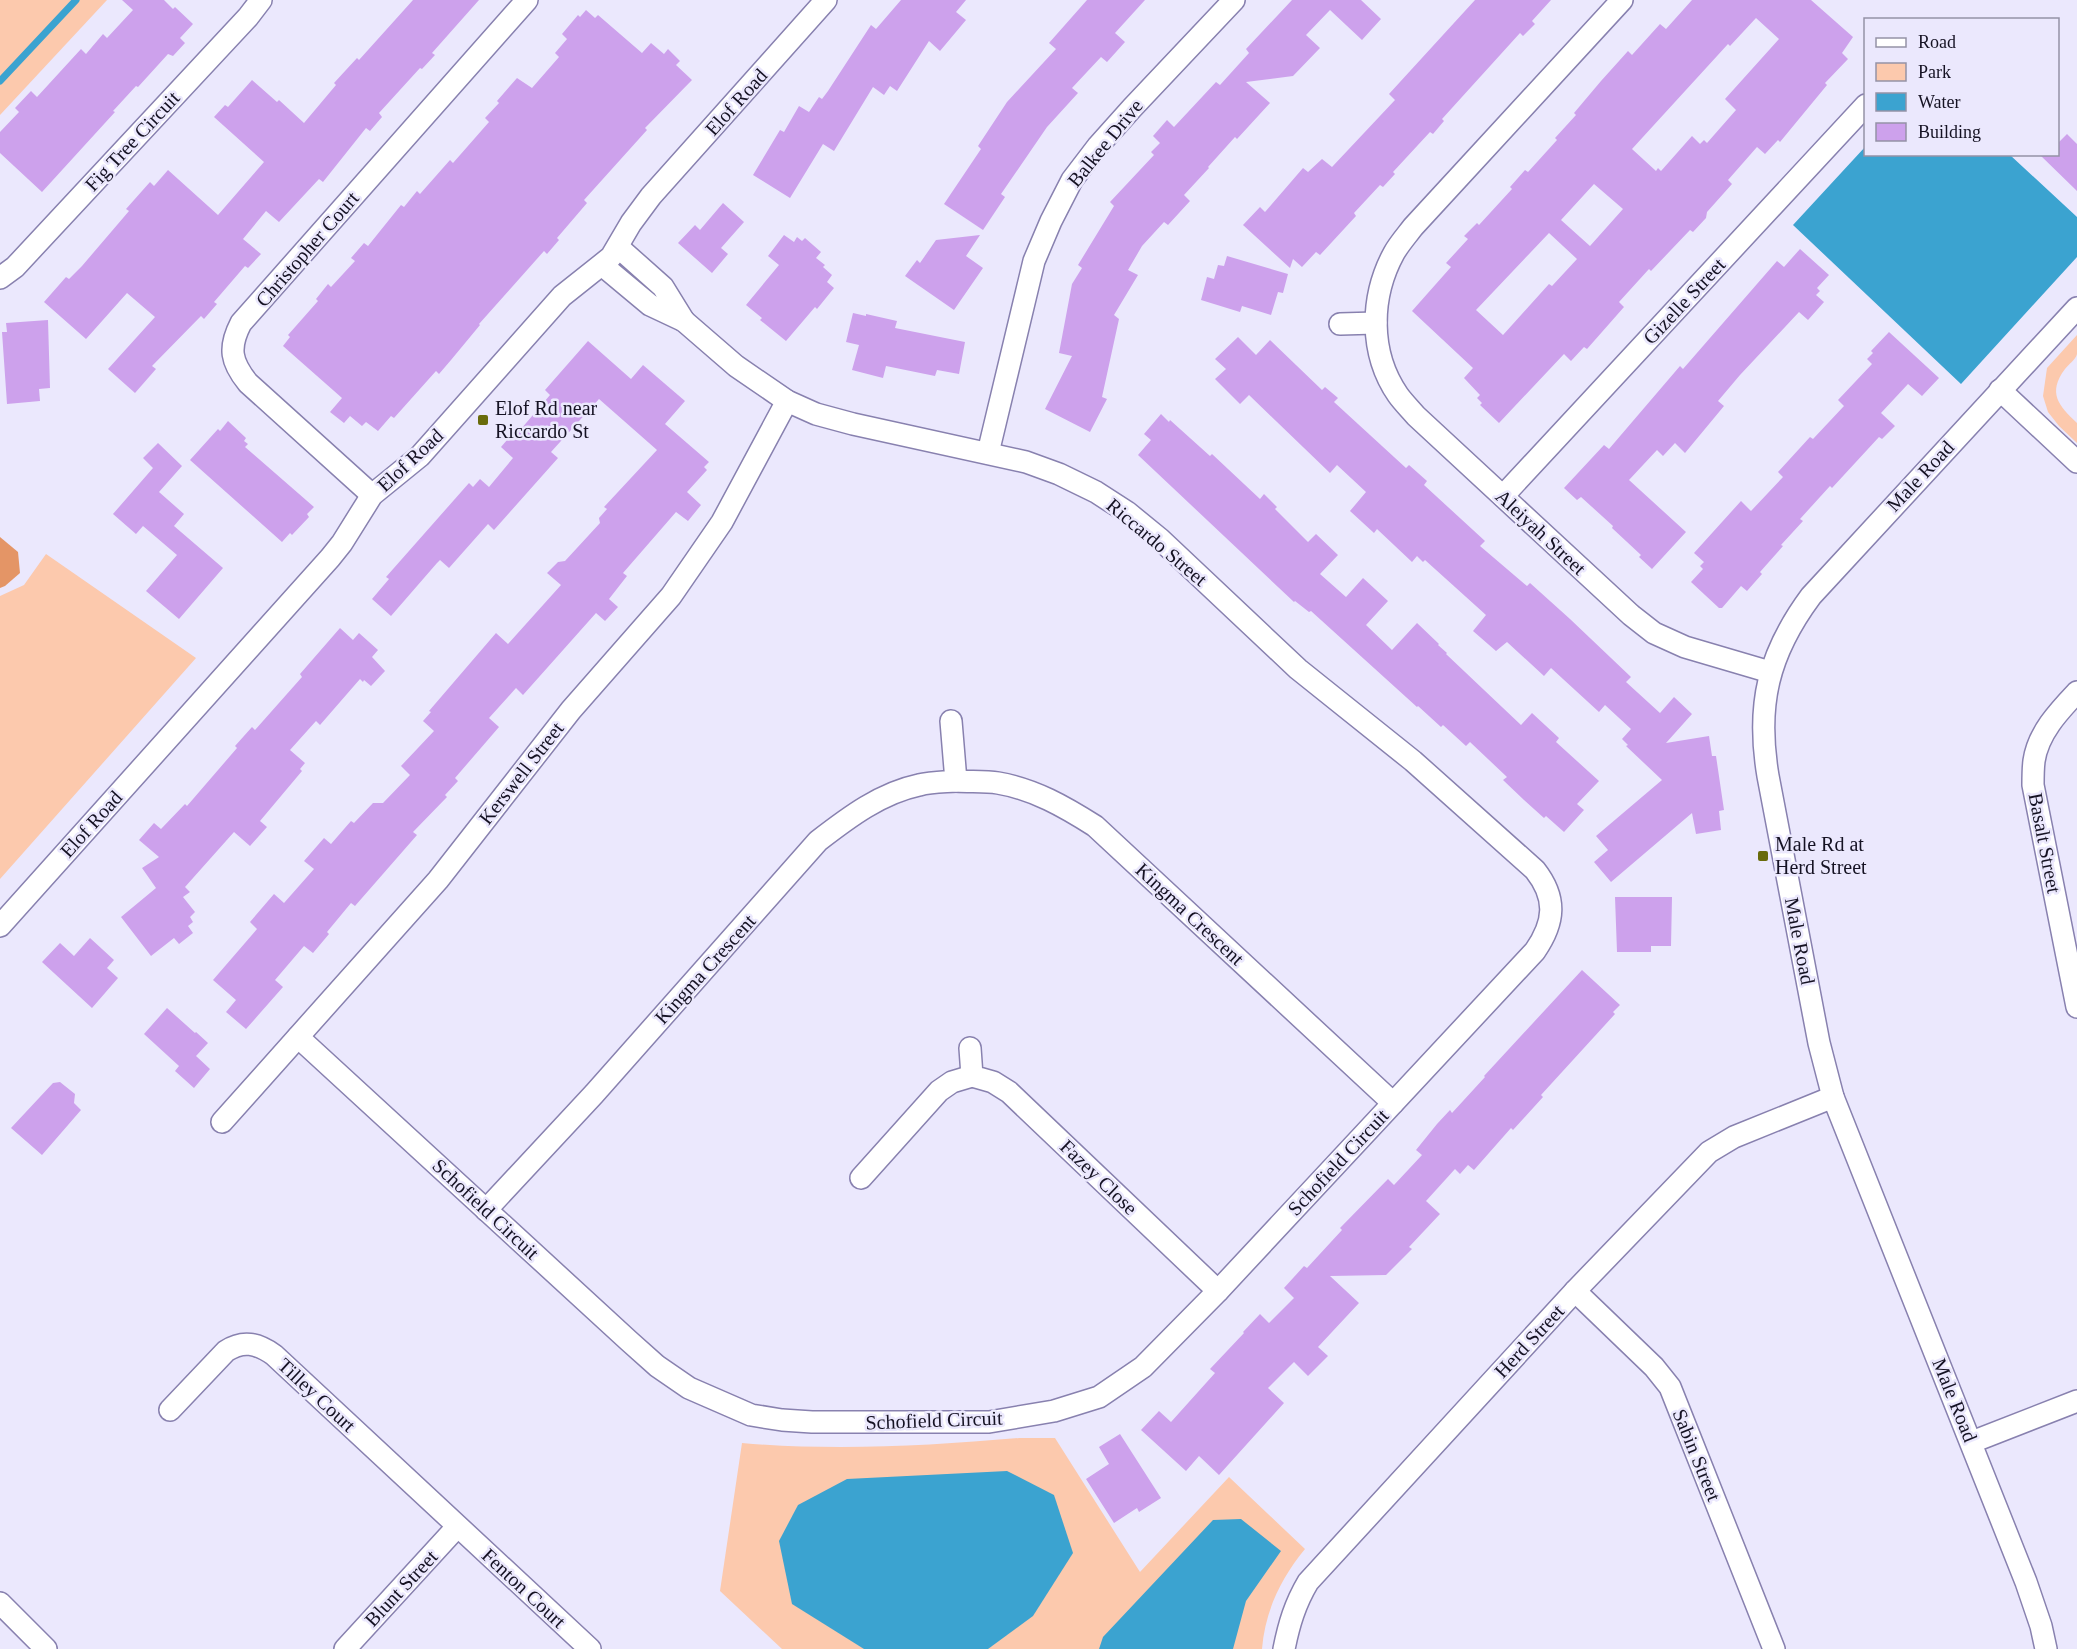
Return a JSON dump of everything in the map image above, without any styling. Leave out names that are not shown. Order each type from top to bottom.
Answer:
[{"type":"street","name":"Fig Tree Circuit","points":[[0,278],[15,267],[31,250],[261,0]]},
{"type":"street","name":"Christopher Court","points":[[372,495],[248,383],[236,368],[232,354],[233,338],[241,323],[527,0]]},
{"type":"street","name":"Elof Road","points":[[0,926],[330,558],[372,495],[420,456],[562,297],[611,257],[631,223],[651,196],[826,0]]},
{"type":"street","name":"Balkee Drive","points":[[988,453],[1034,261],[1072,180],[1132,108],[1234,0]]},
{"type":"street","name":"Aleiyah Street","points":[[1622,0],[1413,227],[1395,252],[1377,300],[1378,344],[1384,366],[1397,394],[1416,416],[1631,615],[1654,633],[1685,647],[1770,672]]},
{"type":"street","name":"Gizelle Street","points":[[1503,496],[1864,107]]},
{"type":"street","name":"Riccardo Street","points":[[618,247],[663,287],[684,321]]},
{"type":"street","name":"Riccardo Street","points":[[602,265],[650,305],[684,321],[736,366],[787,401],[816,414],[853,424],[1026,462],[1059,474],[1096,492],[1127,512],[1160,539],[1298,669],[1413,761],[1535,870],[1542,879],[1550,899]]},
{"type":"street","name":"Male Road","points":[[2046,1649],[2042,1626],[1972,1442],[1833,1097],[1819,1043],[1764,753],[1763,720],[1770,672],[1787,632],[1811,596],[2077,308]]},
{"type":"street","points":[[1340,324],[1376,323]]},
{"type":"street","points":[[2000,390],[2077,462]]},
{"type":"street","name":"Kerswell Street","points":[[222,1122],[438,880],[571,710],[671,596],[722,522],[787,401]]},
{"type":"street","name":"Basalt Street","points":[[2077,692],[2056,714],[2043,734],[2034,759],[2033,785],[2077,1007]]},
{"type":"street","points":[[951,721],[956,781]]},
{"type":"street","name":"Kingma Crescent","points":[[486,1210],[594,1094],[818,841],[852,814],[885,797],[919,785],[956,781],[998,783],[1059,803],[1095,826],[1393,1103]]},
{"type":"street","name":"Schofield Circuit","points":[[298,1036],[657,1366],[689,1388],[751,1414],[782,1420],[989,1422],[1054,1411],[1099,1397],[1143,1367],[1218,1291],[1535,951],[1550,926],[1550,899]]},
{"type":"street","points":[[861,1178],[939,1091],[952,1082],[972,1076],[970,1048]]},
{"type":"street","name":"Fazey Close","points":[[972,1076],[993,1082],[1010,1092],[1218,1291]]},
{"type":"street","name":"Herd Street","points":[[1284,1649],[1288,1624],[1308,1582],[1575,1292],[1709,1152],[1734,1137],[1833,1097]]},
{"type":"street","name":"Sabin Street","points":[[1575,1292],[1654,1367],[1670,1387],[1774,1649]]},
{"type":"street","name":"Tilley Court","points":[[170,1410],[226,1351],[235,1345],[249,1343],[263,1347],[458,1527]]},
{"type":"street","points":[[1972,1442],[2077,1401]]},
{"type":"street","name":"Blunt Street","points":[[345,1649],[458,1527]]},
{"type":"street","name":"Fenton Court","points":[[458,1527],[590,1649]]},
{"type":"street","points":[[0,1604],[46,1649]]},
{"type":"green space","points":[[0,0],[107,0],[0,115]]},
{"type":"green space","points":[[2077,335],[2077,354],[2060,378],[2056,392],[2065,411],[2077,423],[2077,443],[2048,412],[2043,396],[2047,368]]},
{"type":"green space","points":[[46,554],[196,658],[0,879],[0,596],[24,585]]},
{"type":"green space","points":[[1055,1438],[1140,1572],[1229,1477],[1305,1549],[1276,1596],[1267,1621],[1262,1649],[782,1649],[720,1591],[742,1443],[811,1447],[880,1446]]},
{"type":"shaded area","points":[[0,537],[18,552],[20,573],[0,588]]},
{"type":"water","points":[[1864,148],[1864,156],[2011,156],[2077,217],[2077,257],[1961,384],[1793,225]]},
{"type":"water","points":[[1007,1471],[1054,1495],[1073,1553],[1033,1616],[988,1649],[864,1649],[792,1604],[779,1541],[798,1505],[847,1479]]},
{"type":"water","points":[[1241,1519],[1281,1551],[1246,1601],[1233,1649],[1099,1649],[1103,1637],[1213,1520]]},
{"type":"building","points":[[122,0],[164,0],[193,24],[180,38],[185,43],[173,56],[168,54],[138,87],[136,86],[42,192],[0,153],[0,132],[19,112],[15,108],[31,91],[37,97],[81,49],[86,54],[103,34],[107,38],[133,10]]},
{"type":"building","points":[[413,0],[479,0],[432,53],[435,55],[379,113],[382,117],[370,131],[366,128],[323,182],[319,179],[279,222],[266,211],[243,239],[261,254],[248,268],[245,266],[214,302],[217,304],[204,319],[201,316],[152,366],[156,369],[135,393],[108,369],[155,317],[127,293],[86,339],[44,302],[66,277],[69,279],[82,266],[129,211],[126,209],[150,182],[154,186],[168,170],[218,215],[264,162],[214,117],[225,105],[228,107],[252,80],[304,123],[336,85],[334,83],[357,58],[359,60]]},
{"type":"building","points":[[901,0],[966,0],[956,12],[966,20],[940,51],[929,41],[897,91],[890,86],[884,95],[873,87],[834,151],[823,144],[790,198],[753,175],[780,130],[784,132],[799,106],[809,112],[819,97],[822,99],[871,25],[876,29]]},
{"type":"building","points":[[1087,0],[1145,0],[1115,33],[1125,42],[1107,62],[1101,57],[1072,88],[1078,93],[1047,127],[1001,194],[1005,197],[983,230],[944,204],[981,149],[978,146],[1007,102],[1056,49],[1049,43]]},
{"type":"building","points":[[1292,0],[1361,0],[1381,19],[1362,40],[1330,10],[1306,35],[1320,48],[1293,76],[1246,82],[1270,103],[1237,139],[1235,137],[1184,195],[1190,201],[1168,225],[1164,222],[1142,246],[1128,270],[1138,275],[1114,315],[1119,319],[1102,397],[1107,399],[1090,432],[1045,409],[1072,356],[1059,353],[1072,284],[1082,268],[1078,265],[1114,206],[1110,202],[1154,155],[1151,152],[1160,143],[1153,136],[1167,120],[1174,127],[1216,82],[1220,85],[1249,53],[1246,49]]},
{"type":"building","points":[[1475,0],[1551,0],[1532,21],[1535,24],[1523,36],[1520,33],[1442,119],[1444,121],[1433,134],[1430,132],[1393,172],[1395,174],[1383,187],[1380,185],[1354,213],[1356,216],[1320,255],[1316,252],[1302,267],[1293,259],[1290,268],[1243,225],[1260,207],[1265,212],[1303,168],[1308,172],[1322,159],[1332,167],[1395,100],[1389,94]]},
{"type":"building","points":[[1692,0],[1811,0],[1853,37],[1842,53],[1848,59],[1825,83],[1827,85],[1780,142],[1778,140],[1765,154],[1757,147],[1728,180],[1732,184],[1707,212],[1706,218],[1693,232],[1690,230],[1651,271],[1649,269],[1619,302],[1624,307],[1587,349],[1584,347],[1571,361],[1564,354],[1499,423],[1480,405],[1482,403],[1477,398],[1480,395],[1464,378],[1473,368],[1412,311],[1451,267],[1446,263],[1468,239],[1464,236],[1477,223],[1479,225],[1512,189],[1510,187],[1525,170],[1528,172],[1557,140],[1555,138],[1576,115],[1574,113],[1628,51],[1632,55],[1660,24],[1666,29]],"holes":[[[1756,18],[1779,39],[1725,99],[1736,110],[1707,143],[1704,140],[1700,144],[1692,136],[1661,171],[1658,168],[1656,171],[1632,149],[1728,44],[1730,46]],[[1594,184],[1623,209],[1590,246],[1561,220]],[[1549,233],[1577,259],[1552,286],[1549,284],[1503,335],[1476,310]]]},
{"type":"building","points":[[586,10],[595,18],[598,15],[642,53],[651,43],[664,54],[668,49],[680,61],[676,65],[692,80],[645,128],[647,130],[584,200],[587,203],[557,238],[559,240],[547,254],[544,251],[479,324],[439,374],[436,371],[394,418],[391,416],[378,431],[366,422],[362,426],[350,416],[344,423],[330,412],[342,398],[283,346],[290,337],[288,335],[318,301],[316,299],[328,284],[331,287],[355,261],[351,258],[364,243],[368,246],[401,205],[404,207],[417,191],[420,194],[450,160],[453,163],[489,122],[485,118],[517,78],[532,88],[559,57],[555,53],[567,39],[562,34],[578,15],[580,17]]},
{"type":"building","points":[[2067,134],[2077,144],[2077,191],[2041,156],[2059,156],[2059,142]]},
{"type":"building","points":[[723,203],[744,222],[721,248],[728,254],[712,273],[678,243],[695,225],[700,230]]},
{"type":"building","points":[[784,235],[794,242],[797,237],[802,241],[805,238],[821,252],[816,258],[832,275],[827,282],[834,288],[786,341],[746,305],[779,265],[768,256]]},
{"type":"building","points":[[980,235],[966,256],[983,268],[954,310],[905,276],[917,260],[920,263],[936,240]]},
{"type":"building","points":[[1800,249],[1829,275],[1817,288],[1820,291],[1816,295],[1824,302],[1808,320],[1799,312],[1740,375],[1718,401],[1724,406],[1685,453],[1675,443],[1663,456],[1657,450],[1629,480],[1686,532],[1652,569],[1639,557],[1641,555],[1612,528],[1613,526],[1581,497],[1577,500],[1564,488],[1604,445],[1609,449],[1680,366],[1683,369],[1777,261],[1784,267]]},
{"type":"building","points":[[1227,256],[1288,274],[1283,293],[1278,292],[1271,315],[1242,306],[1240,312],[1201,300],[1207,277],[1214,279],[1218,265],[1224,266]]},
{"type":"building","points":[[853,313],[897,321],[895,328],[965,342],[959,374],[937,370],[935,376],[886,366],[883,378],[852,370],[859,345],[846,342]]},
{"type":"building","points":[[48,320],[50,388],[39,389],[40,401],[7,404],[2,332],[7,332],[6,323]]},
{"type":"building","points":[[1889,332],[1939,378],[1922,396],[1908,384],[1881,413],[1895,426],[1882,439],[1879,437],[1800,519],[1803,521],[1781,545],[1783,546],[1747,591],[1741,586],[1722,608],[1719,608],[1691,582],[1703,569],[1700,566],[1704,562],[1694,553],[1741,501],[1751,511],[1783,477],[1778,472],[1810,437],[1813,439],[1844,406],[1838,400],[1872,364],[1867,359],[1873,353],[1871,351]]},
{"type":"building","points":[[1238,337],[1256,355],[1270,340],[1322,390],[1325,387],[1338,398],[1334,402],[1406,468],[1409,465],[1427,481],[1424,485],[1485,541],[1480,546],[1527,586],[1530,583],[1570,619],[1631,677],[1626,682],[1660,713],[1674,697],[1692,714],[1666,743],[1709,736],[1712,756],[1716,756],[1724,810],[1719,811],[1721,830],[1696,834],[1692,813],[1611,882],[1594,862],[1608,850],[1596,836],[1662,780],[1626,746],[1628,745],[1622,739],[1631,729],[1605,705],[1599,712],[1551,668],[1544,676],[1507,642],[1496,651],[1473,631],[1486,615],[1425,560],[1423,562],[1417,556],[1412,562],[1377,529],[1374,533],[1350,511],[1366,492],[1337,465],[1330,473],[1249,395],[1240,404],[1215,379],[1226,369],[1215,359]]},
{"type":"building","points":[[588,341],[631,379],[643,365],[685,401],[665,424],[709,462],[704,467],[707,470],[687,492],[701,505],[688,521],[676,512],[623,573],[627,576],[609,599],[618,607],[605,621],[596,613],[523,695],[516,688],[489,718],[499,727],[455,778],[458,781],[445,795],[447,797],[413,832],[417,835],[355,906],[351,903],[313,953],[304,946],[275,980],[283,987],[246,1029],[226,1012],[236,1000],[213,980],[257,929],[250,922],[274,894],[284,903],[314,869],[304,861],[324,838],[331,844],[351,821],[354,823],[373,803],[383,803],[410,775],[401,766],[434,731],[423,721],[431,712],[429,711],[496,633],[508,644],[561,585],[547,573],[558,562],[565,561],[600,523],[599,518],[607,509],[604,507],[657,450],[599,399],[551,452],[558,458],[494,530],[488,524],[449,568],[440,560],[391,616],[372,599],[389,579],[386,577],[469,483],[473,487],[480,479],[489,487],[513,458],[501,447],[518,427],[521,429],[550,395],[545,390]]},
{"type":"building","points":[[1161,414],[1210,456],[1212,454],[1260,499],[1264,494],[1277,507],[1275,509],[1308,542],[1316,534],[1338,555],[1320,574],[1346,597],[1363,578],[1388,601],[1366,625],[1392,650],[1417,623],[1446,654],[1521,725],[1532,713],[1559,738],[1556,742],[1599,781],[1577,804],[1584,810],[1564,832],[1546,816],[1544,818],[1503,780],[1507,777],[1470,742],[1466,746],[1443,725],[1441,727],[1311,611],[1309,612],[1294,602],[1138,455],[1151,440],[1144,434]]},
{"type":"building","points":[[228,421],[246,438],[244,441],[248,444],[245,447],[314,507],[307,514],[309,517],[282,542],[190,460]]},
{"type":"building","points":[[158,443],[182,466],[159,492],[184,514],[174,526],[223,568],[179,619],[146,591],[177,555],[143,526],[136,534],[113,514],[153,468],[143,458]]},
{"type":"building","points":[[340,628],[353,640],[359,633],[378,650],[372,657],[385,671],[371,686],[360,679],[320,725],[316,721],[290,750],[305,763],[300,769],[302,771],[260,821],[267,827],[250,846],[234,832],[185,887],[190,892],[183,897],[195,912],[190,917],[193,922],[188,926],[193,933],[179,944],[174,938],[151,956],[121,917],[156,888],[142,868],[159,857],[139,840],[154,823],[161,829],[185,804],[187,806],[237,748],[235,746],[252,727],[255,730],[302,677],[300,674]]},
{"type":"building","points":[[1615,897],[1672,897],[1671,946],[1651,946],[1651,952],[1617,952]]},
{"type":"building","points":[[90,938],[114,960],[107,968],[118,978],[92,1008],[42,962],[60,943],[74,956]]},
{"type":"building","points":[[1582,970],[1620,1005],[1613,1012],[1615,1014],[1541,1095],[1543,1097],[1513,1130],[1511,1128],[1474,1170],[1468,1165],[1460,1174],[1455,1169],[1426,1201],[1440,1214],[1409,1247],[1412,1249],[1386,1275],[1330,1276],[1359,1303],[1318,1347],[1328,1356],[1308,1376],[1294,1362],[1268,1388],[1284,1403],[1219,1475],[1199,1456],[1186,1471],[1141,1430],[1159,1411],[1171,1422],[1215,1373],[1210,1369],[1260,1314],[1269,1323],[1294,1298],[1284,1288],[1304,1266],[1307,1268],[1342,1230],[1340,1228],[1388,1179],[1394,1185],[1422,1155],[1416,1150],[1437,1124],[1450,1110],[1452,1113]]},
{"type":"building","points":[[167,1008],[208,1043],[196,1056],[210,1069],[194,1088],[175,1071],[179,1066],[144,1034]]},
{"type":"building","points":[[60,1082],[75,1094],[74,1103],[81,1110],[42,1155],[11,1128],[53,1083]]},
{"type":"building","points":[[1120,1434],[1161,1498],[1139,1512],[1137,1508],[1114,1523],[1086,1479],[1109,1464],[1099,1447]]},
{"type":"waterway","points":[[0,81],[76,0]]},
{"type":"place","name":"Elof Rd near Riccardo St","points":[[483,420]]},
{"type":"place","name":"Male Rd at Herd Street","points":[[1763,856]]}]
